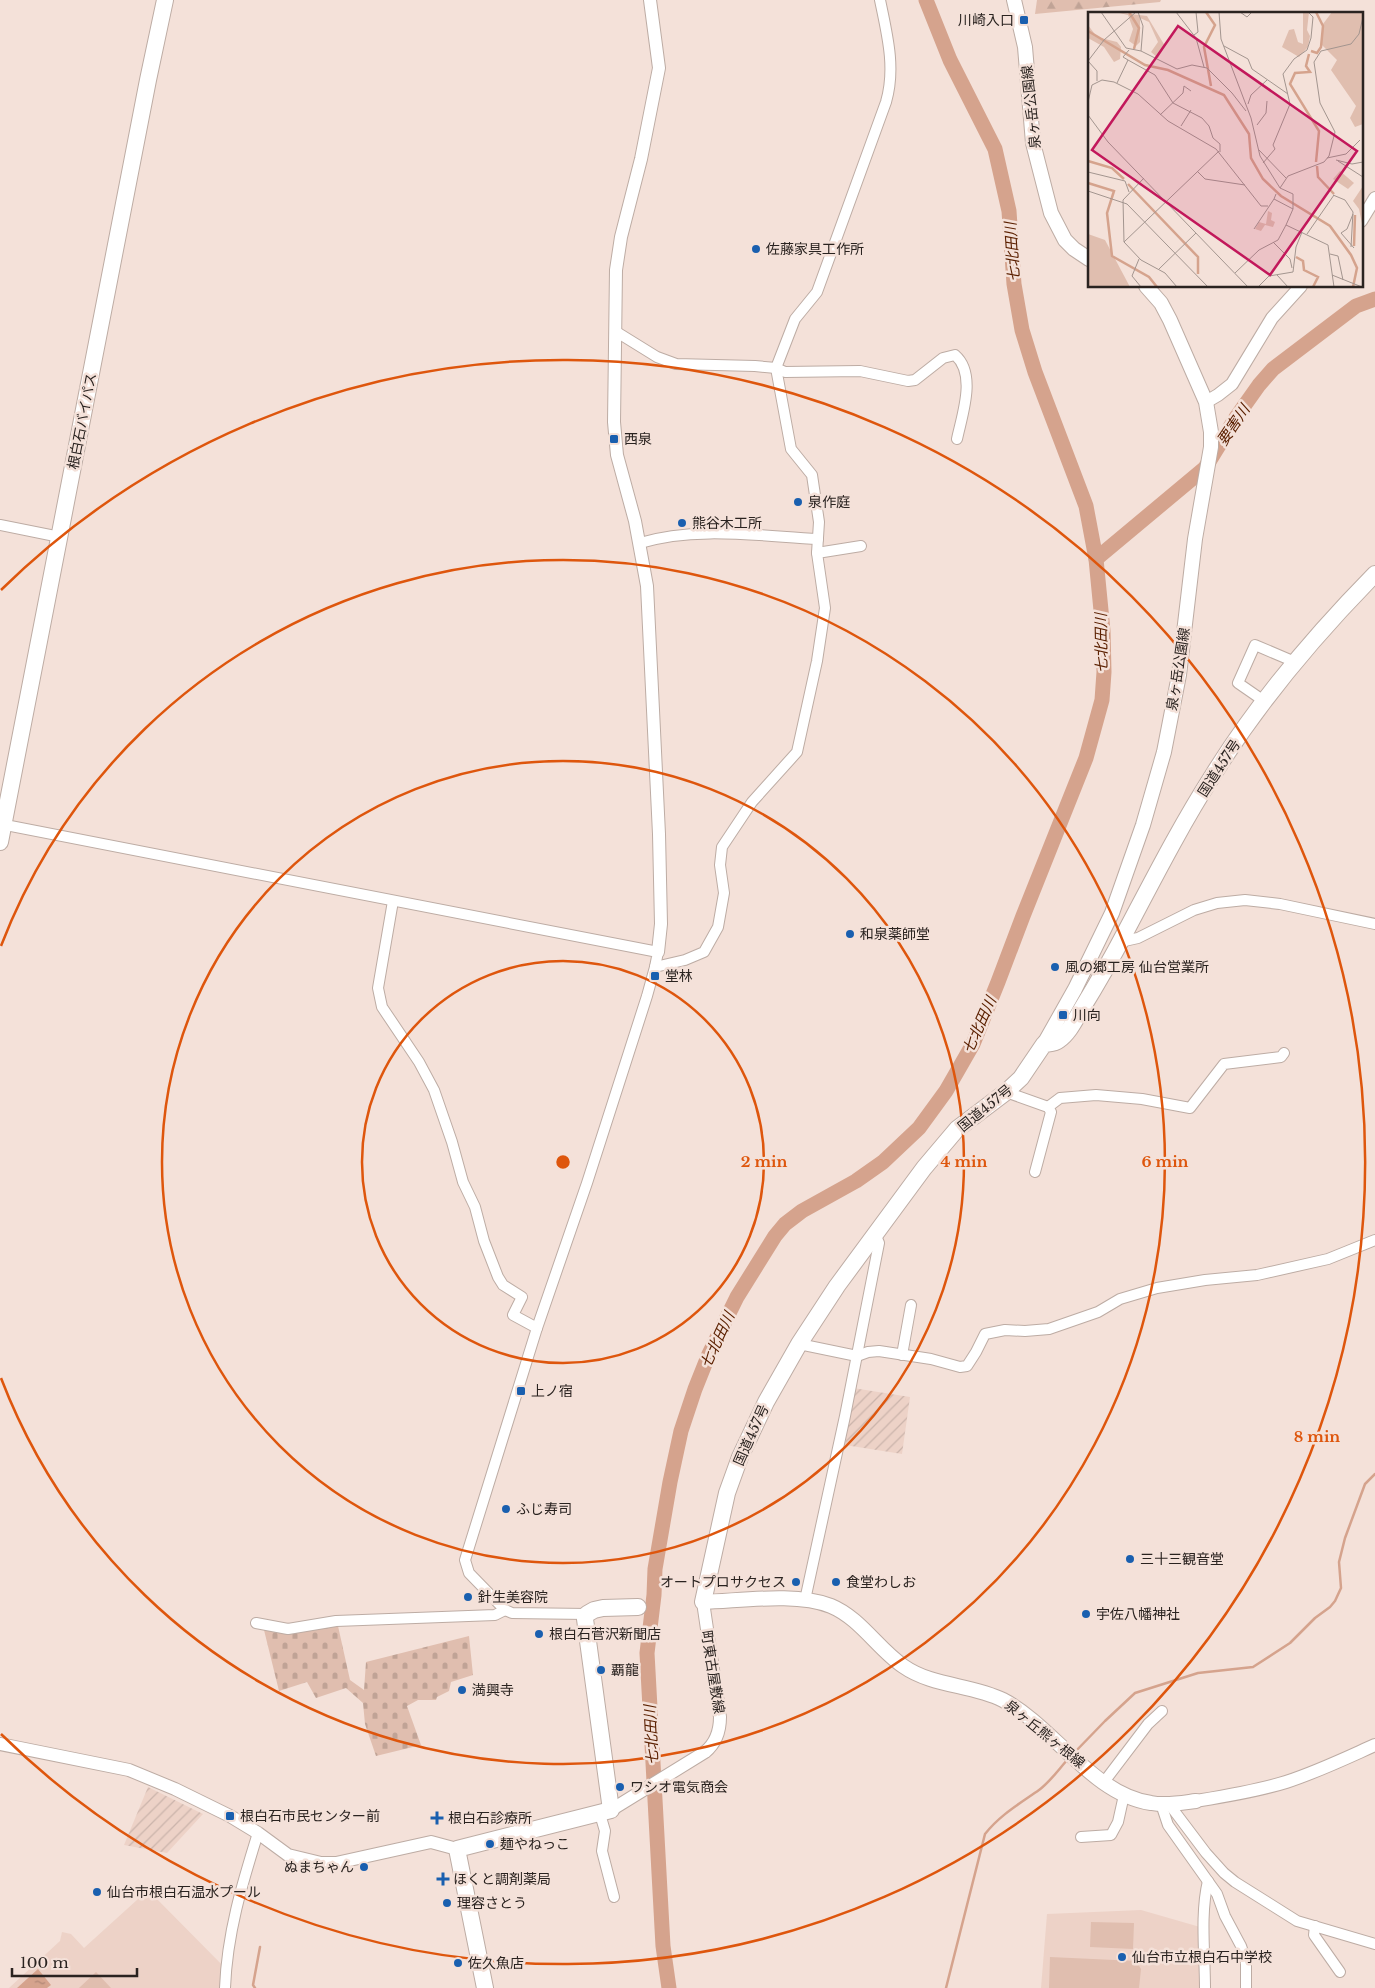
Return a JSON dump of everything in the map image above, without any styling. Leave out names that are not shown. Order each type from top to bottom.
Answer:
[{"type":"highway","name":"根白石バイパス","points":[[0,842],[144,100],[166,0]]},
{"type":"highway","name":"国道457号","points":[[703,1602],[727,1493],[740,1457],[766,1402],[799,1344],[836,1286],[924,1168],[958,1129],[1021,1078],[1044,1044],[1060,1040],[1069,1029],[1103,975],[1158,871],[1213,775],[1264,701],[1295,662],[1326,624],[1375,574]]},
{"type":"highway","points":[[485,1988],[457,1849],[605,1812],[585,1619],[587,1614],[594,1610],[638,1607]]},
{"type":"main road","name":"泉ヶ岳公園線","points":[[1014,0],[1025,47],[1033,143],[1051,213],[1065,240],[1088,258]]},
{"type":"main road","name":"泉ヶ岳公園線","points":[[1044,1044],[1075,989],[1112,913],[1143,825],[1164,752],[1179,675],[1195,539],[1211,447],[1211,432],[1206,402],[1170,320],[1161,303],[1148,288]]},
{"type":"main road","name":"泉ヶ丘熊ヶ根線","points":[[703,1602],[806,1600],[824,1604],[854,1621],[893,1659],[918,1675],[933,1681],[979,1690],[1005,1701],[1028,1717],[1104,1782],[1124,1795],[1135,1800],[1165,1804],[1196,1801]]},
{"type":"street","points":[[587,1614],[512,1613],[505,1610],[469,1573],[465,1560],[537,1328],[587,1183],[655,967],[658,952],[660,924],[659,834],[647,586],[640,543],[622,476],[614,434],[616,270],[621,237],[641,159],[659,68],[650,0]]},
{"type":"street","points":[[655,967],[685,960],[704,952],[718,927],[720,918],[724,893],[720,866],[722,846],[752,802],[797,752],[817,661],[825,608],[817,553],[818,522],[812,475],[791,449],[776,368],[795,319],[817,292],[886,102],[890,87],[890,62],[880,0]]},
{"type":"street","points":[[1362,219],[1375,198]]},
{"type":"street","points":[[1206,402],[1232,384],[1272,318],[1299,288]]},
{"type":"street","points":[[615,331],[657,357],[676,364],[755,366],[776,368],[785,372],[860,371],[908,381],[915,380],[943,358],[955,355],[964,367],[966,387],[957,439]]},
{"type":"street","points":[[0,525],[60,537]]},
{"type":"street","points":[[640,543],[661,537],[688,533],[818,539]]},
{"type":"street","points":[[817,553],[861,546]]},
{"type":"street","points":[[1264,701],[1238,683],[1255,644],[1295,662]]},
{"type":"street","points":[[2,824],[658,952]]},
{"type":"street","points":[[1120,942],[1138,938],[1194,910],[1217,902],[1245,900],[1280,904],[1375,924]]},
{"type":"street","points":[[393,901],[378,988],[379,999],[382,1007],[422,1068],[434,1090],[452,1142],[463,1182],[475,1207],[484,1242],[498,1277],[503,1285],[522,1297],[513,1315],[537,1328]]},
{"type":"street","points":[[1048,1107],[1060,1098],[1096,1095],[1142,1099],[1190,1108],[1224,1064],[1282,1057],[1284,1054]]},
{"type":"street","points":[[1006,1092],[1048,1107],[1051,1112],[1035,1172]]},
{"type":"street","points":[[806,1600],[879,1243],[876,1234]]},
{"type":"street","points":[[799,1344],[857,1356],[879,1351],[967,1366],[985,1334],[1004,1330],[1049,1329],[1098,1312],[1120,1299],[1157,1288],[1272,1272],[1328,1259],[1375,1240]]},
{"type":"street","points":[[902,1355],[911,1304]]},
{"type":"street","name":"町東古屋敷線","points":[[605,1812],[693,1760],[710,1748],[716,1738],[720,1725],[703,1602]]},
{"type":"street","points":[[256,1623],[288,1629],[354,1620],[495,1615],[505,1610]]},
{"type":"street","points":[[1104,1782],[1148,1724],[1162,1711]]},
{"type":"street","points":[[0,1744],[129,1770],[175,1788],[230,1816],[258,1833],[288,1855],[321,1863],[336,1863],[431,1842],[457,1849]]},
{"type":"street","points":[[1196,1801],[1242,1793],[1286,1782],[1375,1745]]},
{"type":"street","points":[[1081,1837],[1111,1835],[1118,1822],[1124,1795]]},
{"type":"street","points":[[1165,1804],[1168,1825],[1217,1894],[1225,1916],[1241,1946],[1246,1961],[1246,1988]]},
{"type":"street","points":[[1165,1804],[1224,1873],[1297,1921],[1375,1944]]},
{"type":"street","points":[[605,1812],[602,1851],[614,1897]]},
{"type":"street","points":[[225,1988],[231,1931],[237,1903],[258,1833]]},
{"type":"street","points":[[1205,1988],[1204,1910],[1208,1882]]},
{"type":"street","points":[[1315,1926],[1314,1935],[1340,1972]]},
{"type":"shaded area","points":[[853,1388],[910,1397],[902,1454],[845,1445]]},
{"type":"shaded area","points":[[148,1787],[203,1814],[167,1853],[124,1845]]},
{"type":"shaded area","points":[[148,1890],[231,1974],[230,1988],[9,1988],[60,1941],[62,1932],[71,1934],[84,1948]]},
{"type":"shaded area","name":"仙台市立根白石中学校","points":[[1141,1910],[1200,1927],[1201,1988],[1041,1988],[1047,1914]]},
{"type":"green space","points":[[1037,0],[1161,0],[1160,2],[1035,14]]},
{"type":"green space","points":[[338,1626],[350,1680],[364,1690],[366,1662],[469,1636],[473,1675],[451,1682],[449,1691],[437,1697],[436,1700],[418,1700],[407,1706],[421,1745],[376,1756],[365,1724],[363,1703],[346,1688],[316,1698],[307,1682],[279,1691],[264,1630],[292,1633]]},
{"type":"green space","points":[[1091,1922],[1134,1923],[1133,1949],[1090,1947]]},
{"type":"green space","points":[[1050,1957],[1136,1961],[1141,1969],[1139,1988],[1049,1988]]},
{"type":"green space","points":[[96,1972],[111,1988],[79,1988]]},
{"type":"water","points":[[38,1969],[51,1985],[47,1988],[17,1988]]},
{"type":"waterway","name":"七北田川","points":[[669,1988],[663,1946],[647,1653],[655,1569],[670,1482],[681,1431],[695,1389],[709,1354],[737,1297],[775,1236],[785,1224],[802,1211],[856,1181],[883,1162],[919,1128],[946,1091],[973,1044],[998,982],[1086,758],[1102,700],[1104,672],[1103,631],[1096,559],[1086,506],[1035,372],[1022,330],[1014,284],[1009,211],[995,149],[950,60],[926,0]]},
{"type":"waterway","name":"要害川","points":[[1096,559],[1205,468],[1237,416],[1273,369],[1356,306],[1375,299]]},
{"type":"waterway","points":[[1074,1753],[1135,1693],[1198,1673],[1253,1667],[1290,1643],[1315,1618],[1330,1607],[1341,1588],[1339,1562],[1345,1538],[1365,1484],[1375,1474]]},
{"type":"waterway","points":[[946,1988],[985,1834],[1003,1815],[1043,1787],[1068,1759]]},
{"type":"waterway","points":[[255,1988],[253,1985],[260,1947]]},
{"type":"place","name":"川崎入口","points":[[1024,20]]},
{"type":"place","name":"佐藤家具工作所","points":[[756,249]]},
{"type":"place","name":"西泉","points":[[614,439]]},
{"type":"place","name":"泉作庭","points":[[798,502]]},
{"type":"place","name":"熊谷木工所","points":[[682,523]]},
{"type":"place","name":"和泉薬師堂","points":[[850,934]]},
{"type":"place","name":"風の郷工房 仙台営業所","points":[[1055,967]]},
{"type":"place","name":"堂林","points":[[655,976]]},
{"type":"place","name":"川向","points":[[1063,1015]]},
{"type":"place","name":"上ノ宿","points":[[521,1391]]},
{"type":"place","name":"ふじ寿司","points":[[506,1509]]},
{"type":"place","name":"三十三観音堂","points":[[1130,1559]]},
{"type":"place","name":"オートプロサクセス","points":[[796,1582]]},
{"type":"place","name":"食堂わしお","points":[[836,1582]]},
{"type":"place","name":"針生美容院","points":[[468,1597]]},
{"type":"place","name":"宇佐八幡神社","points":[[1086,1614]]},
{"type":"place","name":"根白石菅沢新聞店","points":[[539,1634]]},
{"type":"place","name":"覇龍","points":[[601,1670]]},
{"type":"place","name":"満興寺","points":[[462,1690]]},
{"type":"place","name":"ワシオ電気商会","points":[[620,1787]]},
{"type":"place","name":"根白石市民センター前","points":[[230,1816]]},
{"type":"place","name":"根白石診療所","points":[[437,1818]]},
{"type":"place","name":"麺やねっこ","points":[[490,1844]]},
{"type":"place","name":"ぬまちゃん","points":[[364,1867]]},
{"type":"place","name":"ほくと調剤薬局","points":[[443,1879]]},
{"type":"place","name":"仙台市根白石温水プール","points":[[97,1892]]},
{"type":"place","name":"理容さとう","points":[[447,1903]]},
{"type":"place","name":"仙台市立根白石中学校","points":[[1122,1957]]},
{"type":"place","name":"佐久魚店","points":[[458,1963]]}]
